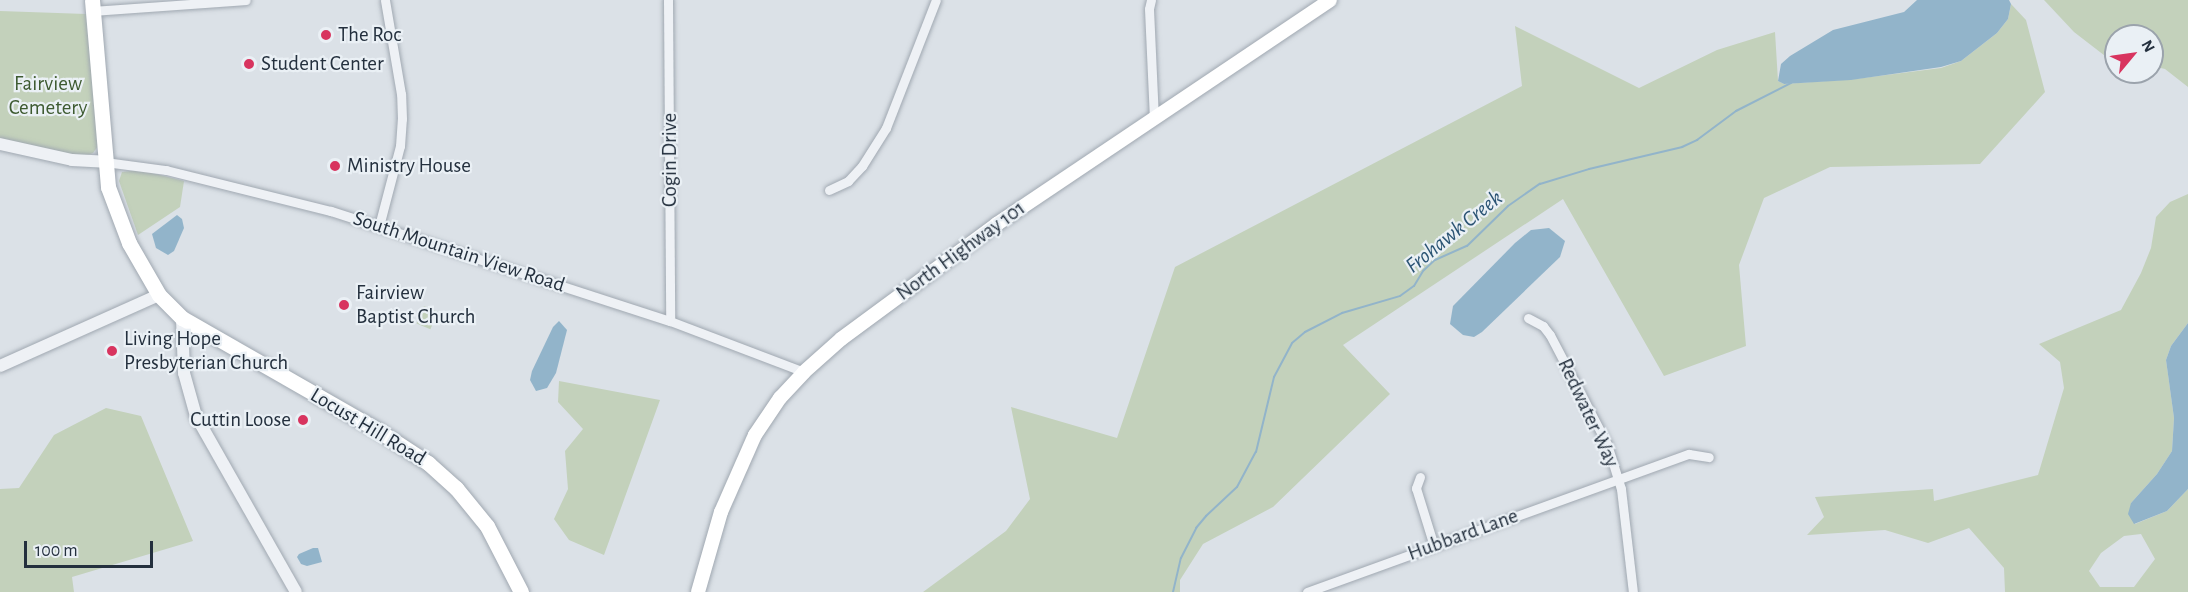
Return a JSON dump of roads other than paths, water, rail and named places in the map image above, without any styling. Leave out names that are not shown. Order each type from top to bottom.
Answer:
[{"type":"main road","name":"North Highway 101","points":[[698,592],[721,512],[755,435],[780,398],[804,372],[842,339],[997,224],[1330,0]]},
{"type":"main road","name":"Locust Hill Road","points":[[93,5],[108,187],[138,260],[159,296],[182,318],[378,431],[428,463],[456,488],[488,526],[521,592]]},
{"type":"street","points":[[93,5],[246,0]]},
{"type":"street","points":[[379,226],[400,146],[402,119],[401,94],[385,0]]},
{"type":"street","name":"Cogin Drive","points":[[668,0],[670,321]]},
{"type":"street","points":[[829,190],[848,181],[862,166],[886,128],[936,0]]},
{"type":"street","points":[[1144,0],[1150,5],[1154,119]]},
{"type":"street","points":[[0,144],[72,160],[105,162]]},
{"type":"street","name":"South Mountain View Road","points":[[105,162],[166,170],[224,183],[379,226],[670,321],[804,372]]},
{"type":"street","points":[[0,366],[159,296]]},
{"type":"street","points":[[182,318],[184,373],[196,416],[294,592]]},
{"type":"street","name":"Redwater Way","points":[[1528,318],[1543,326],[1550,335],[1599,427],[1618,478],[1633,592]]},
{"type":"street","name":"Hubbard Lane","points":[[1307,592],[1689,454],[1708,457]]},
{"type":"street","points":[[1420,477],[1416,488],[1434,546]]},
{"type":"water","points":[[1917,0],[2009,0],[2011,4],[2008,19],[1997,33],[1961,61],[1941,67],[1851,80],[1784,84],[1778,81],[1781,64],[1833,30],[1904,12]]},
{"type":"water","points":[[177,215],[182,219],[184,228],[174,251],[168,255],[156,248],[152,234]]},
{"type":"water","points":[[1549,228],[1565,241],[1560,257],[1474,337],[1463,335],[1450,324],[1453,306],[1515,243],[1531,230]]},
{"type":"water","points":[[559,321],[567,330],[556,373],[547,388],[536,391],[530,380],[532,371],[553,327]]},
{"type":"water","points":[[2188,323],[2188,489],[2167,511],[2134,524],[2128,514],[2131,503],[2157,474],[2172,451],[2174,418],[2166,360],[2171,346]]},
{"type":"water","points":[[318,548],[322,562],[307,566],[301,564],[297,557],[299,554]]},
{"type":"waterway","name":"Frohawk Creek","points":[[1173,592],[1181,558],[1196,528],[1237,487],[1256,452],[1274,377],[1292,343],[1305,332],[1342,313],[1400,296],[1414,286],[1423,271],[1435,260],[1467,246],[1508,206],[1540,184],[1589,169],[1682,147],[1697,140],[1736,111],[1791,83]]},
{"type":"place","name":"The Roc","points":[[326,35]]},
{"type":"place","name":"Student Center","points":[[249,64]]},
{"type":"place","name":"Ministry House","points":[[335,166]]},
{"type":"place","name":"Fairview Baptist Church","points":[[344,305]]},
{"type":"place","name":"Living Hope Presbyterian Church","points":[[112,351]]},
{"type":"place","name":"Cuttin Loose","points":[[303,420]]},
{"type":"park label","name":"Fairview Cemetery","points":[[48,96]]}]
